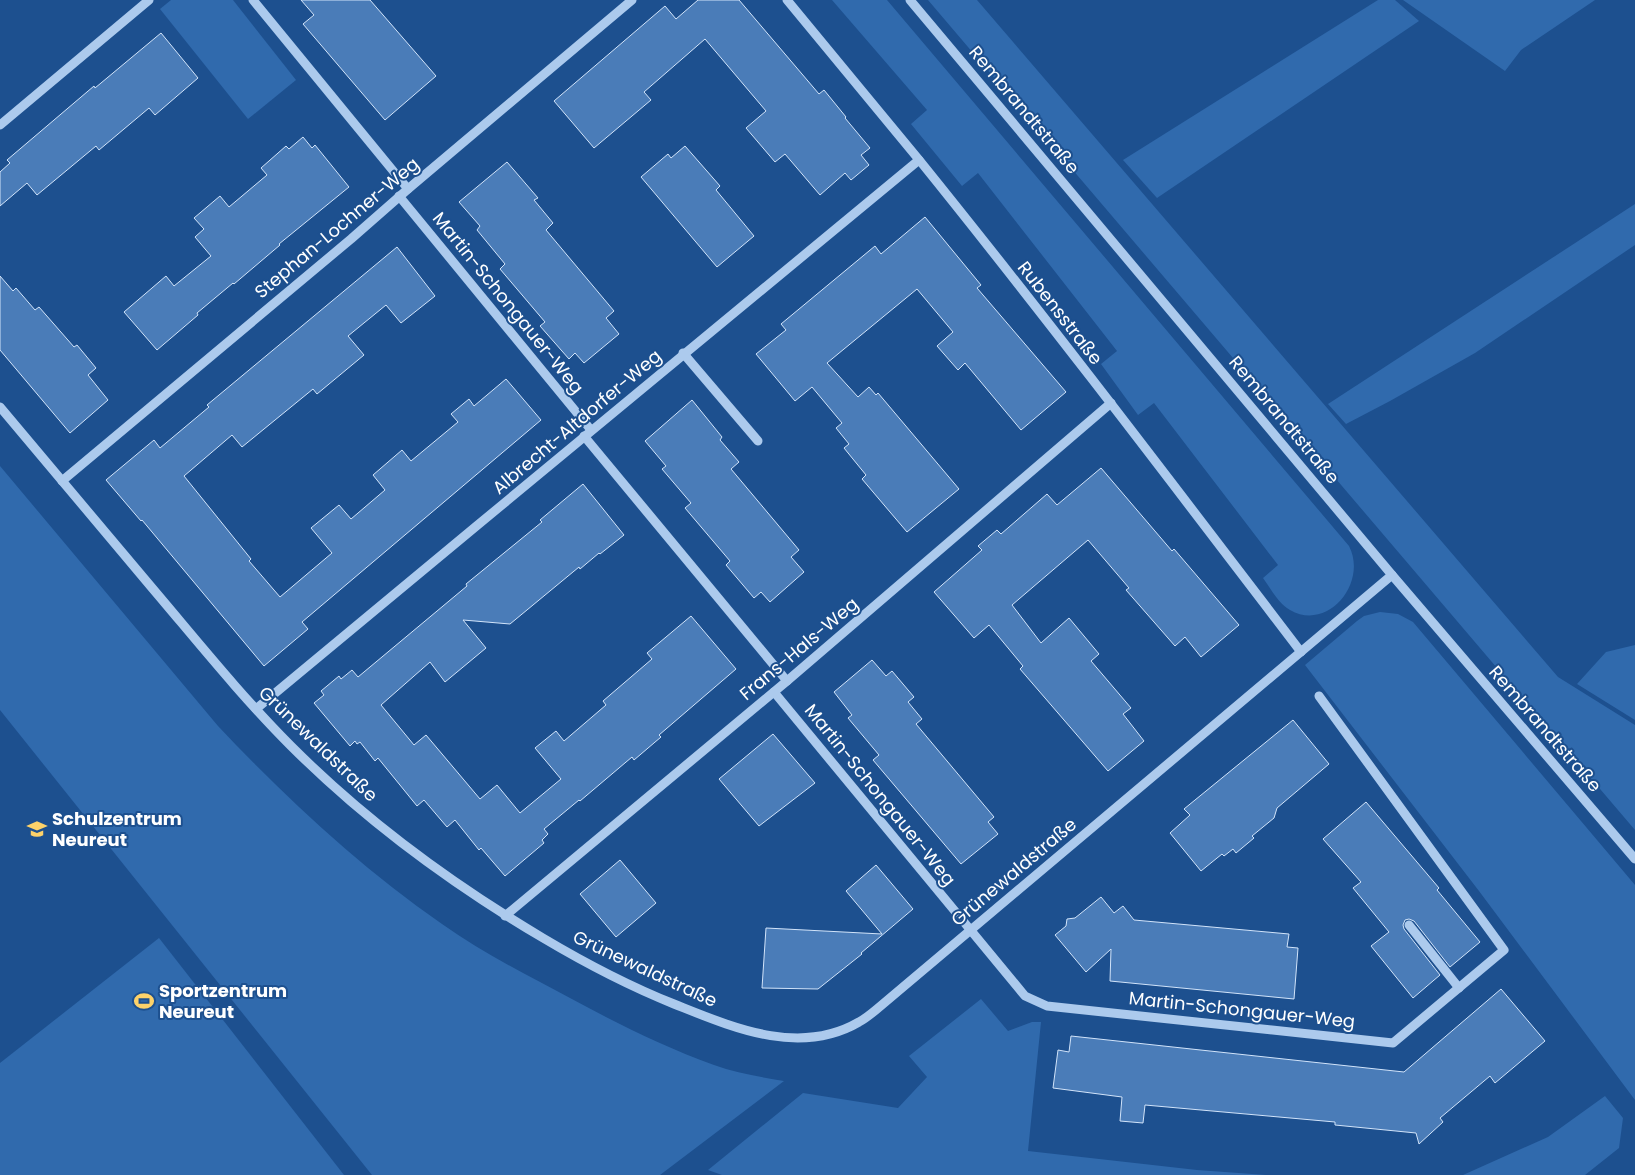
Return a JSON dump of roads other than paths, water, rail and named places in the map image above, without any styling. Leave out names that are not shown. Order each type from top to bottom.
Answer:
[{"type":"street","points":[[0,125],[150,0]]},
{"type":"street","points":[[253,0],[408,189]]},
{"type":"street","name":"Stephan-Lochner-Weg","points":[[62,481],[632,0]]},
{"type":"street","name":"Rubensstraße","points":[[787,0],[919,160],[1111,403],[1301,652]]},
{"type":"street","name":"Rembrandtstraße","points":[[910,0],[1392,574],[1635,859]]},
{"type":"street","name":"Albrecht-Altdorfer-Weg","points":[[256,709],[919,160]]},
{"type":"street","name":"Martin-Schongauer-Weg","points":[[399,196],[786,681]]},
{"type":"street","points":[[684,353],[758,441]]},
{"type":"street","name":"Frans-Hals-Weg","points":[[506,916],[774,692],[1111,403]]},
{"type":"street","name":"Grünewaldstraße","points":[[0,407],[228,679],[292,747],[390,834],[446,876],[506,916],[582,961],[655,996],[724,1024],[776,1037],[820,1036],[840,1031],[860,1022],[1392,574]]},
{"type":"street","name":"Martin-Schongauer-Weg","points":[[774,692],[1025,996],[1047,1006],[1393,1043],[1504,950],[1319,696]]},
{"type":"street","points":[[1409,925],[1459,988]]},
{"type":"place","name":"Schulzentrum Neureut","points":[[37,829]]},
{"type":"place","name":"Sportzentrum Neureut","points":[[144,1001]]}]
